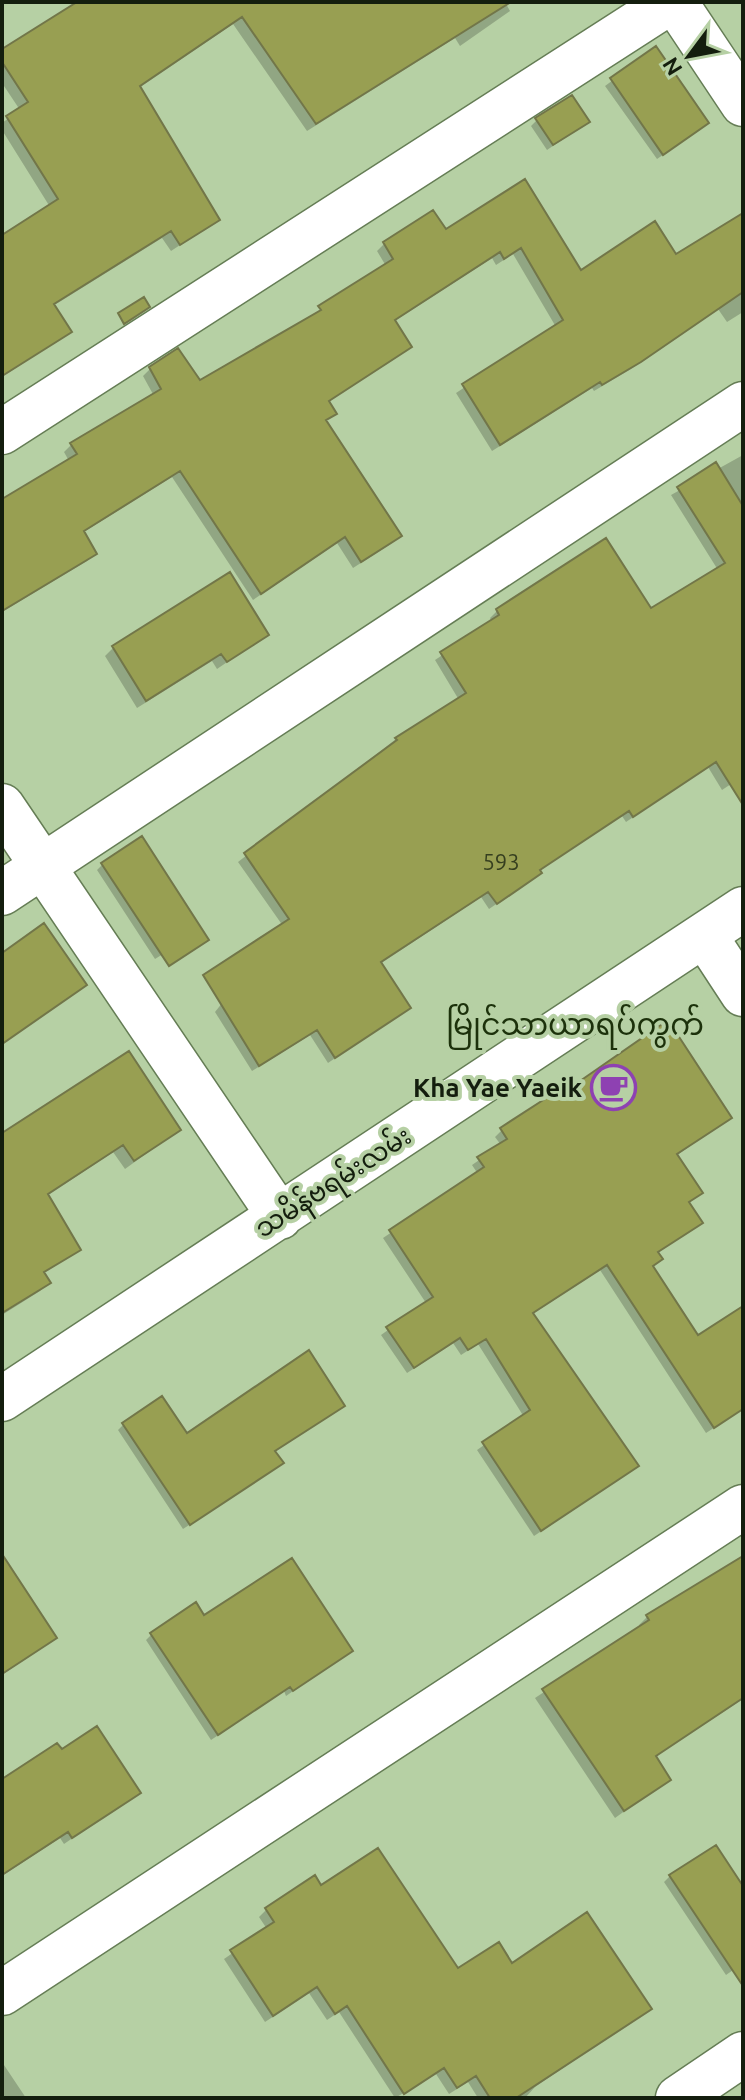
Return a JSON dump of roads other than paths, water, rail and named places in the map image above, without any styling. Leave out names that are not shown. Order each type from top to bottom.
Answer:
[{"type":"street","points":[[2,432],[672,2],[743,104]]},
{"type":"street","points":[[2,893],[743,404]]},
{"type":"street","points":[[2,806],[280,1217]]},
{"type":"street","name":"သမိန်ဗရမ်းလမ်း","points":[[2,1399],[743,909]]},
{"type":"street","points":[[705,936],[743,994]]},
{"type":"street","points":[[2,1993],[743,1507]]},
{"type":"street","points":[[678,2098],[743,2054]]},
{"type":"place","name":"Kha Yae Yaeik","points":[[613,1088]]},
{"type":"district","name":"မြိုင်သာယာရပ်ကွက်","points":[[575,1025]]}]
